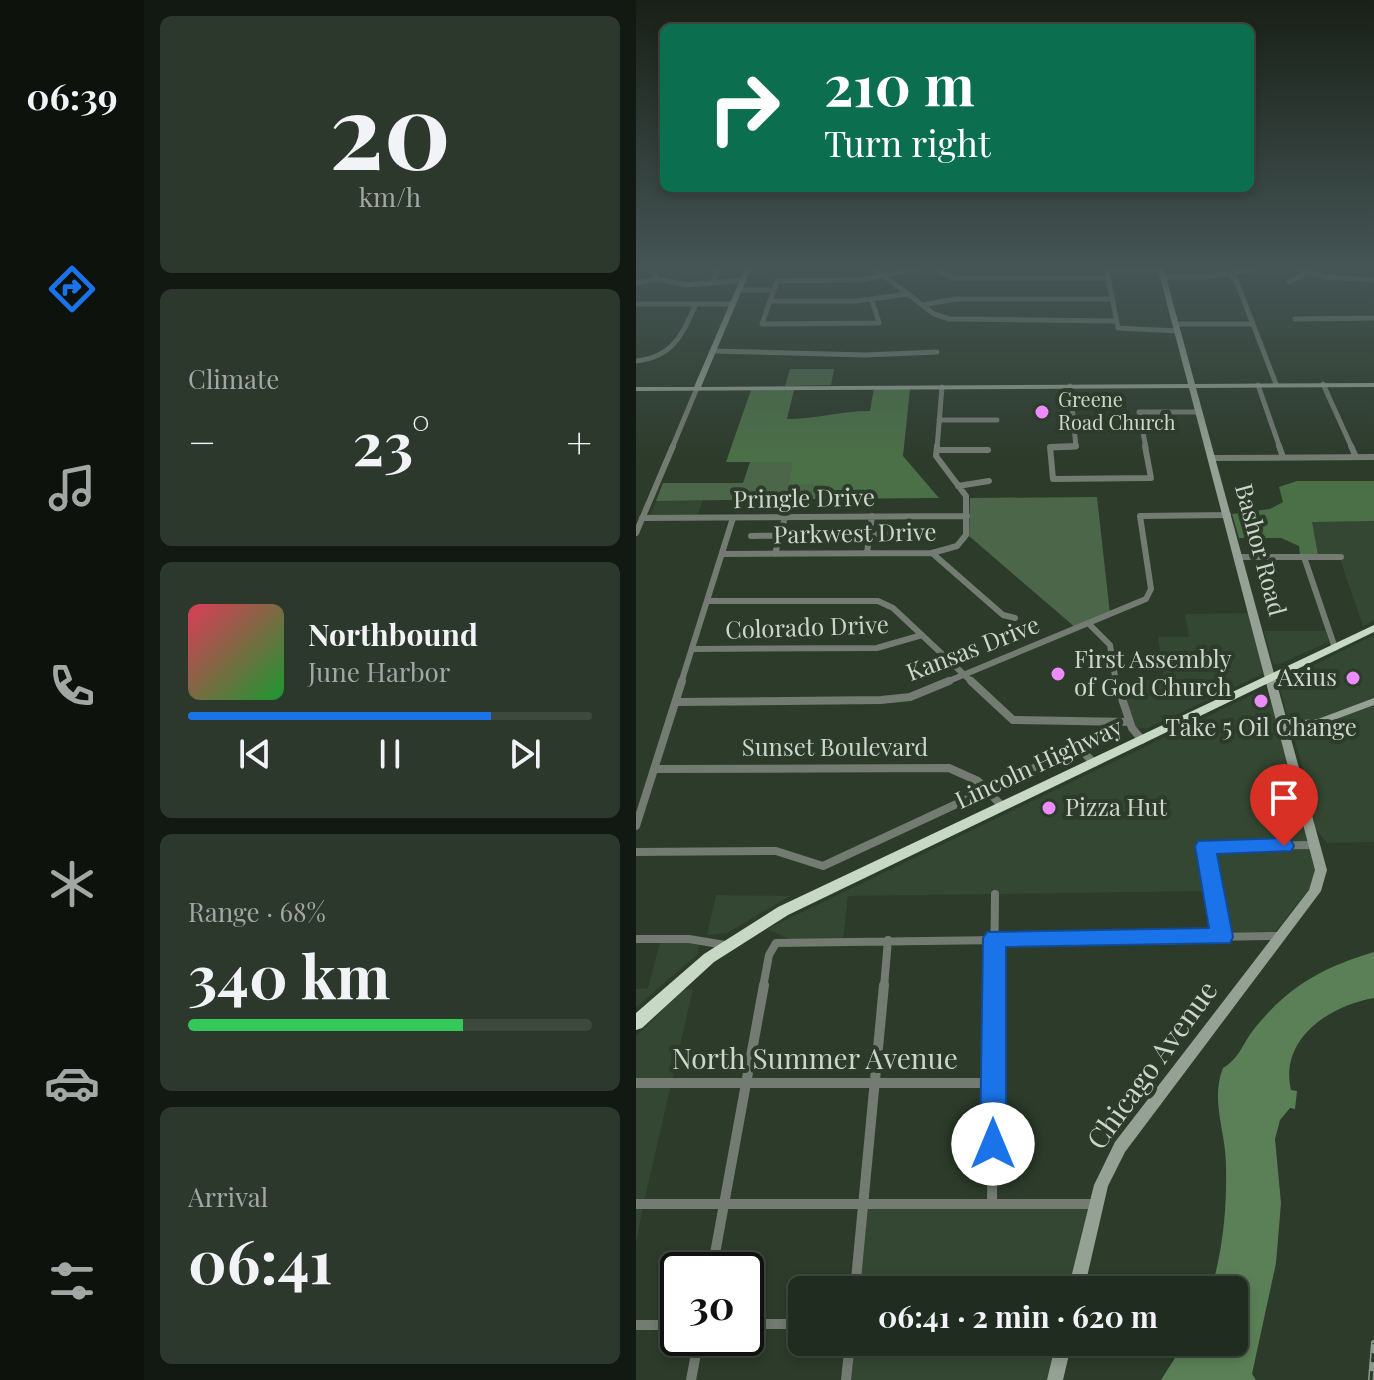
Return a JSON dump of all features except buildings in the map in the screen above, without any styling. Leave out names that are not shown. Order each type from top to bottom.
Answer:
[{"type":"highway","name":"Lincoln Highway","points":[[636,1023],[674,985],[726,945],[783,911],[1374,628]]},
{"type":"street","points":[[636,361],[664,356],[676,347],[684,330]]},
{"type":"street","points":[[636,533],[722,330]]},
{"type":"street","points":[[1126,330],[1148,330]]},
{"type":"street","name":"Bashor Road","points":[[1178,330],[1315,845]]},
{"type":"street","points":[[1255,330],[1276,384]]},
{"type":"street","points":[[713,351],[865,355],[937,352]]},
{"type":"street","points":[[1323,384],[1356,457]]},
{"type":"street","points":[[1258,385],[1283,457]]},
{"type":"street","points":[[636,389],[1374,385]]},
{"type":"street","points":[[1070,386],[1076,447],[1050,447],[1053,479],[1151,478],[1139,412],[1200,412]]},
{"type":"street","points":[[942,387],[937,450],[988,450]]},
{"type":"street","points":[[939,420],[997,420]]},
{"type":"street","name":"Parkwest Drive","points":[[722,554],[932,553],[953,548],[963,541],[967,499],[937,460],[937,450]]},
{"type":"street","points":[[1212,458],[1374,457]]},
{"type":"street","points":[[958,486],[989,481]]},
{"type":"street","name":"Kansas Drive","points":[[676,702],[910,697],[1090,625],[1146,599],[1151,589],[1140,516],[1228,515]]},
{"type":"street","points":[[867,553],[872,516]]},
{"type":"street","name":"Pringle Drive","points":[[642,518],[967,516]]},
{"type":"street","points":[[775,554],[785,517]]},
{"type":"street","points":[[636,826],[733,518]]},
{"type":"street","points":[[835,535],[905,534]]},
{"type":"street","points":[[751,536],[815,535]]},
{"type":"street","points":[[932,553],[1003,615],[1015,618]]},
{"type":"street","points":[[1239,557],[1341,557]]},
{"type":"street","points":[[1304,557],[1335,648]]},
{"type":"street","points":[[708,601],[878,601],[893,608],[1013,720],[1129,722]]},
{"type":"street","points":[[1090,625],[1110,645],[1115,687],[1129,722],[1142,740]]},
{"type":"street","name":"Colorado Drive","points":[[692,649],[864,649],[900,643],[922,635]]},
{"type":"street","points":[[1284,725],[1319,722],[1374,701]]},
{"type":"street","points":[[636,852],[780,851],[823,866],[1073,750],[1083,752],[1094,763]]},
{"type":"street","name":"Sunset Boulevard","points":[[655,769],[935,767],[963,772],[988,790],[1002,806]]},
{"type":"street","points":[[1222,937],[1205,846],[1315,845]]},
{"type":"street","name":"Chicago Avenue","points":[[1079,1276],[1095,1204],[1120,1147],[1318,886],[1321,870],[1315,845]]},
{"type":"street","points":[[992,1204],[995,894]]},
{"type":"street","points":[[715,1252],[771,949],[776,943],[791,940],[1278,936]]},
{"type":"street","points":[[636,939],[689,939],[726,945]]},
{"type":"street","points":[[856,1276],[888,940]]},
{"type":"street","name":"North Summer Avenue","points":[[636,1083],[993,1083]]},
{"type":"street","points":[[636,1204],[1095,1204]]},
{"type":"street","points":[[764,1324],[788,1324]]},
{"type":"street","points":[[636,1325],[660,1325]]},
{"type":"street","points":[[691,1380],[696,1356]]},
{"type":"street","points":[[846,1380],[849,1356]]},
{"type":"street","points":[[1057,1379],[1061,1356]]},
{"type":"shaded area","points":[[790,369],[834,369],[831,385],[785,386]]},
{"type":"shaded area","points":[[874,388],[910,389],[903,456],[939,498],[810,499],[813,484],[789,484],[793,462],[726,462],[751,390],[794,390],[787,419],[870,411]]},
{"type":"shaded area","points":[[750,462],[793,462],[813,484],[810,499],[656,501],[663,483],[743,483]]},
{"type":"shaded area","points":[[1297,481],[1374,481],[1374,521],[1312,522],[1318,555],[1300,555],[1299,546],[1281,538],[1239,538],[1232,514],[1270,509],[1283,502],[1279,487]]},
{"type":"shaded area","points":[[1374,481],[1374,620],[1363,626],[1340,559],[1318,555],[1311,521]]},
{"type":"shaded area","points":[[1097,497],[1110,614],[1076,628],[969,536],[970,498]]},
{"type":"shaded area","points":[[656,501],[703,501],[697,515],[650,515]]},
{"type":"shaded area","points":[[1250,613],[1263,674],[1146,729],[1136,727],[1120,681],[1164,680],[1158,637],[1189,637],[1185,614]]},
{"type":"shaded area","points":[[1264,631],[1326,631],[1329,642],[1277,665],[1273,663]]},
{"type":"shaded area","points":[[1374,635],[1374,842],[1327,843],[1315,828],[1309,789],[1278,683]]},
{"type":"shaded area","points":[[1258,692],[1269,696],[1317,869],[1313,884],[1275,932],[1225,932],[1213,891],[848,896],[843,940],[791,940],[767,929]]},
{"type":"shaded area","points":[[716,895],[790,896],[727,933],[707,935]]},
{"type":"shaded area","points":[[690,942],[699,945],[698,954],[636,1007],[636,989],[648,988],[660,943]]},
{"type":"shaded area","points":[[1374,952],[1374,998],[1357,1002],[1325,1017],[1300,1041],[1293,1055],[1289,1072],[1291,1090],[1297,1091],[1295,1109],[1290,1108],[1280,1120],[1275,1139],[1281,1203],[1276,1263],[1252,1374],[1256,1380],[1161,1380],[1176,1356],[1248,1356],[1248,1276],[1215,1276],[1226,1197],[1225,1153],[1218,1104],[1219,1080],[1223,1068],[1280,1001],[1307,980]]},
{"type":"shaded area","points":[[693,989],[636,1244],[636,1036],[683,990]]},
{"type":"shaded area","points":[[863,1204],[1094,1205],[1079,1276],[856,1276]]},
{"type":"shaded area","points":[[849,1356],[1061,1356],[1055,1380],[846,1380]]},
{"type":"railway","points":[[1371,1380],[1374,1343]]},
{"type":"place","name":"Greene Road Church","points":[[1042,412]]},
{"type":"place","name":"First Assembly of God Church","points":[[1058,674]]},
{"type":"place","name":"Axius","points":[[1353,678]]},
{"type":"place","name":"Take 5 Oil Change","points":[[1261,701]]},
{"type":"place","name":"Pizza Hut","points":[[1049,808]]},
{"type":"route","points":[[993,1144],[995,938],[1222,937],[1205,846],[1284,846]]}]
